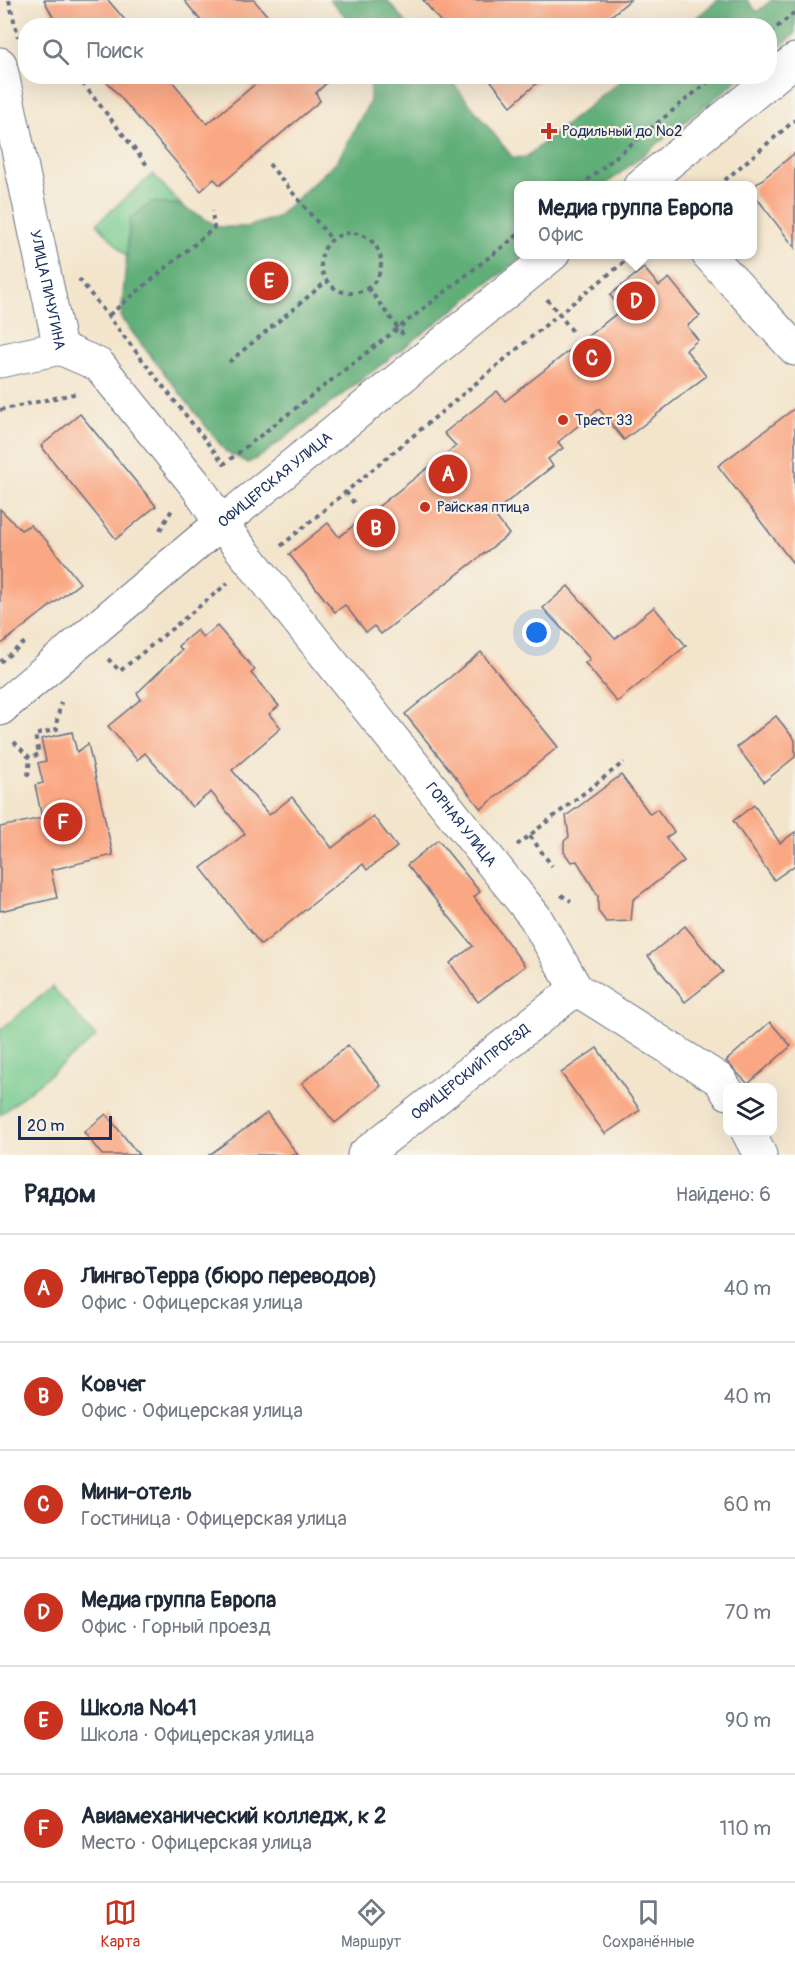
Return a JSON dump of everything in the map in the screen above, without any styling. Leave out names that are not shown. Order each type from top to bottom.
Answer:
[{"type":"street","name":"УЛИЦА ПИЧУГИНА","points":[[10,53],[60,348],[99,364],[198,488],[220,524]]},
{"type":"street","points":[[777,75],[795,60]]},
{"type":"street","points":[[648,181],[766,84]]},
{"type":"street","name":"ОФИЦЕРСКАЯ УЛИЦА","points":[[0,709],[220,524],[548,259]]},
{"type":"street","points":[[712,259],[795,349]]},
{"type":"street","points":[[0,361],[60,348]]},
{"type":"street","name":"ГОРНАЯ УЛИЦА","points":[[220,524],[244,573],[535,917],[576,989],[720,1080],[723,1085]]},
{"type":"street","name":"ОФИЦЕРСКИЙ ПРОЕЗД","points":[[364,1155],[576,989]]},
{"type":"street","points":[[751,1137],[760,1155]]},
{"type":"path","points":[[9,0],[10,53]]},
{"type":"path","points":[[777,27],[795,12]]},
{"type":"path","points":[[83,84],[147,165]]},
{"type":"path","points":[[586,181],[705,84]]},
{"type":"path","points":[[724,181],[795,120]]},
{"type":"path","points":[[269,164],[332,240]]},
{"type":"path","points":[[110,315],[214,228],[212,211]]},
{"type":"path","points":[[354,233],[366,237],[375,245],[380,256],[381,268],[376,280],[368,288],[346,293],[335,289],[327,281],[322,271],[321,260],[324,249],[332,240],[342,234],[354,233]]},
{"type":"path","points":[[75,273],[224,464],[514,238]]},
{"type":"path","points":[[114,666],[120,671],[244,573],[629,259]]},
{"type":"path","points":[[527,275],[574,333]]},
{"type":"path","points":[[229,362],[327,281]]},
{"type":"path","points":[[368,288],[423,360]]},
{"type":"path","points":[[0,410],[82,392]]},
{"type":"path","points":[[345,492],[356,506]]},
{"type":"path","points":[[30,758],[39,754],[35,735],[57,729],[62,694]]},
{"type":"path","points":[[14,742],[30,758]]},
{"type":"path","points":[[28,776],[30,758]]},
{"type":"path","points":[[552,866],[530,836],[624,762]]},
{"type":"green space","points":[[330,0],[387,0],[402,18],[347,18]]},
{"type":"green space","points":[[718,0],[747,0],[757,12],[772,0],[795,0],[795,34],[777,49],[777,18],[696,18]]},
{"type":"green space","points":[[371,84],[454,84],[513,158],[526,157],[616,84],[733,84],[610,181],[514,181],[514,259],[519,260],[261,456],[248,463],[226,452],[121,318],[130,219],[152,202],[180,205],[219,227],[247,227],[277,217],[338,160],[370,101]]},
{"type":"green space","points":[[153,174],[199,225],[142,274],[97,223]]},
{"type":"green space","points":[[52,987],[96,1037],[0,1115],[0,1030]]},
{"type":"building","points":[[44,0],[108,0],[123,18],[54,18]]},
{"type":"building","points":[[184,0],[254,0],[269,18],[199,18]]},
{"type":"building","points":[[423,0],[630,0],[609,18],[438,18]]},
{"type":"building","points":[[109,84],[174,84],[207,124],[255,84],[326,84],[316,93],[320,101],[220,185],[214,179],[201,191]]},
{"type":"building","points":[[493,84],[536,84],[511,106]]},
{"type":"building","points":[[795,153],[795,248],[757,198],[757,184]]},
{"type":"building","points":[[644,268],[659,286],[669,278],[700,316],[687,326],[698,340],[686,350],[706,376],[624,440],[599,409],[558,442],[563,448],[548,459],[553,466],[493,513],[509,534],[381,634],[374,626],[366,632],[345,605],[335,612],[289,554],[328,523],[339,537],[456,446],[444,433],[497,391],[505,401],[621,310],[610,295]]},
{"type":"building","points":[[795,408],[795,566],[718,466]]},
{"type":"building","points":[[80,414],[156,506],[116,539],[41,446]]},
{"type":"building","points":[[0,509],[21,530],[30,525],[46,540],[80,583],[0,645]]},
{"type":"building","points":[[568,586],[615,639],[654,607],[686,646],[617,702],[585,663],[590,659],[543,608]]},
{"type":"building","points":[[217,626],[255,670],[251,673],[279,706],[269,714],[281,728],[232,770],[269,815],[292,797],[332,848],[373,816],[397,847],[367,870],[363,864],[261,945],[201,868],[245,834],[211,792],[192,807],[145,753],[137,760],[108,726],[141,699],[137,693],[182,650],[178,646],[197,630],[203,638]]},
{"type":"building","points":[[481,652],[558,747],[481,809],[405,714]]},
{"type":"building","points":[[776,716],[795,740],[795,757],[764,782],[737,747]]},
{"type":"building","points":[[72,732],[77,752],[88,744],[113,855],[51,870],[57,898],[0,911],[0,827],[42,818],[35,785],[43,783],[38,763],[46,761],[41,739]]},
{"type":"building","points":[[621,775],[650,814],[657,809],[674,832],[666,838],[684,861],[633,900],[631,921],[606,922],[598,911],[598,896],[577,861],[571,862],[564,852],[564,841],[569,837],[566,816]]},
{"type":"building","points":[[754,805],[780,843],[795,832],[795,865],[774,880],[733,821]]},
{"type":"building","points":[[438,840],[480,892],[474,897],[525,966],[478,1002],[450,963],[473,946],[407,865]]},
{"type":"building","points":[[685,926],[723,972],[685,1002],[648,956]]},
{"type":"building","points":[[770,1022],[791,1046],[749,1083],[726,1061]]},
{"type":"building","points":[[348,1045],[381,1086],[335,1123],[302,1083]]},
{"type":"building","points":[[597,1048],[640,1110],[605,1134],[561,1073]]},
{"type":"building","points":[[267,1113],[298,1155],[209,1155]]},
{"type":"building","points":[[106,1114],[139,1155],[102,1155],[84,1132]]},
{"type":"place","name":"Родильный до №2","points":[[549,131]]},
{"type":"place","name":"Школа №41","points":[[269,281]]},
{"type":"place","name":"Медиа группа Европа","points":[[636,301]]},
{"type":"place","name":"Мини-отель","points":[[592,358]]},
{"type":"place","name":"Трест 33","points":[[563,420]]},
{"type":"place","name":"ЛингвоТерра (бюро переводов)","points":[[448,474]]},
{"type":"place","name":"Райская птица","points":[[425,507]]},
{"type":"place","name":"Ковчег","points":[[376,528]]},
{"type":"place","name":"Авиамеханический колледж, к 2","points":[[63,822]]}]
